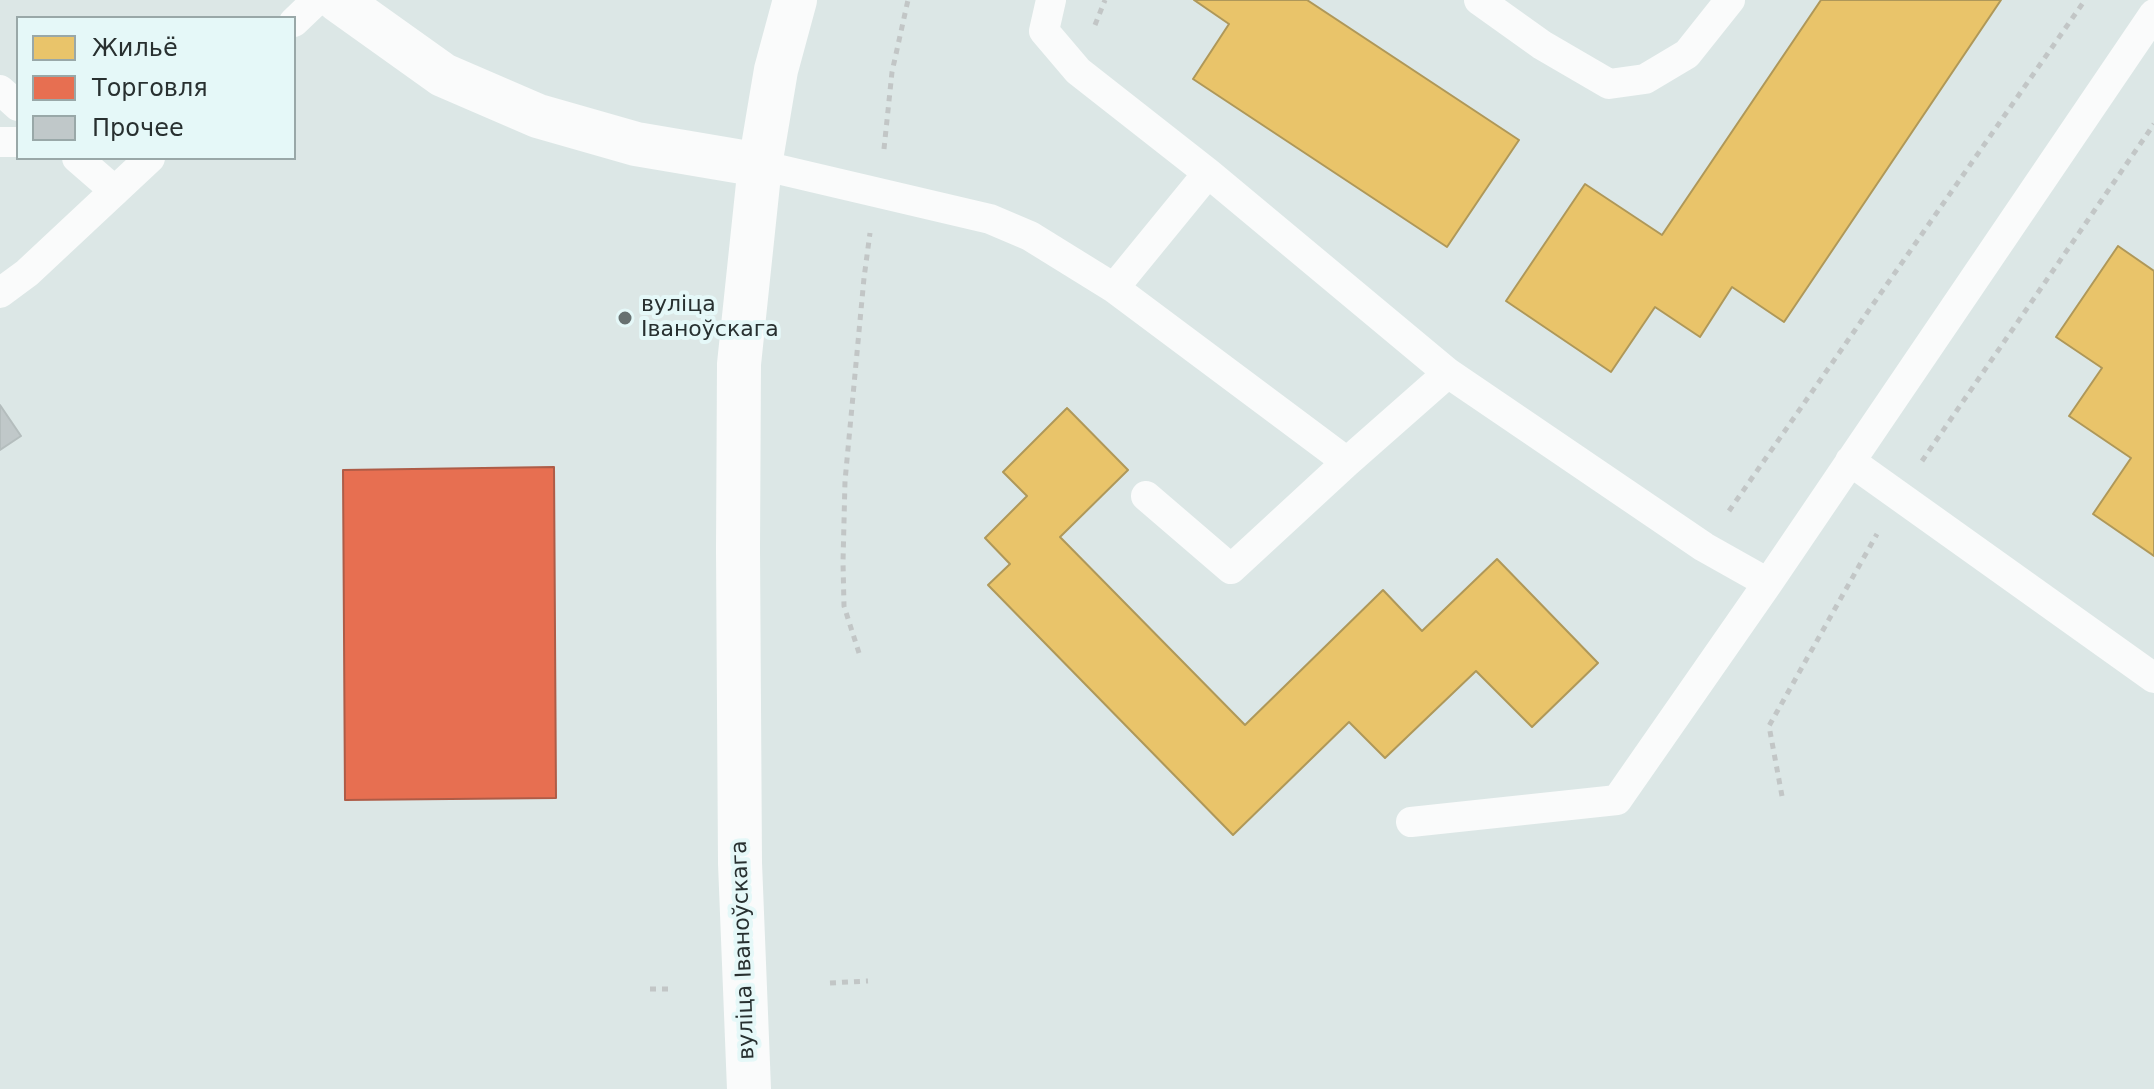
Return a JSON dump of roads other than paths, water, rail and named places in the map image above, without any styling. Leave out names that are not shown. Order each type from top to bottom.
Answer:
[{"type":"main road","points":[[338,0],[443,75],[538,116],[636,144],[760,165]]},
{"type":"main road","name":"вуліца Іваноўскага","points":[[749,1089],[740,863],[739,364],[760,165],[776,70],[795,0]]},
{"type":"lane","points":[[296,20],[317,0]]},
{"type":"lane","points":[[1051,0],[1044,31],[1078,71],[1208,173],[1448,373],[1704,547],[1768,583]]},
{"type":"lane","points":[[1479,0],[1542,45],[1609,84],[1645,79],[1687,54],[1730,0]]},
{"type":"lane","points":[[1411,822],[1617,800],[2154,14]]},
{"type":"lane","points":[[0,90],[16,104]]},
{"type":"lane","points":[[79,160],[115,191]]},
{"type":"lane","points":[[0,293],[27,273],[148,160]]},
{"type":"lane","points":[[760,165],[990,219],[1030,236],[1114,288],[1347,462]]},
{"type":"lane","points":[[1114,288],[1208,173]]},
{"type":"lane","points":[[1146,496],[1231,569],[1448,373]]},
{"type":"lane","points":[[1850,461],[2154,678]]},
{"type":"place","name":"вуліца Іваноўскага","points":[[625,318]]}]
